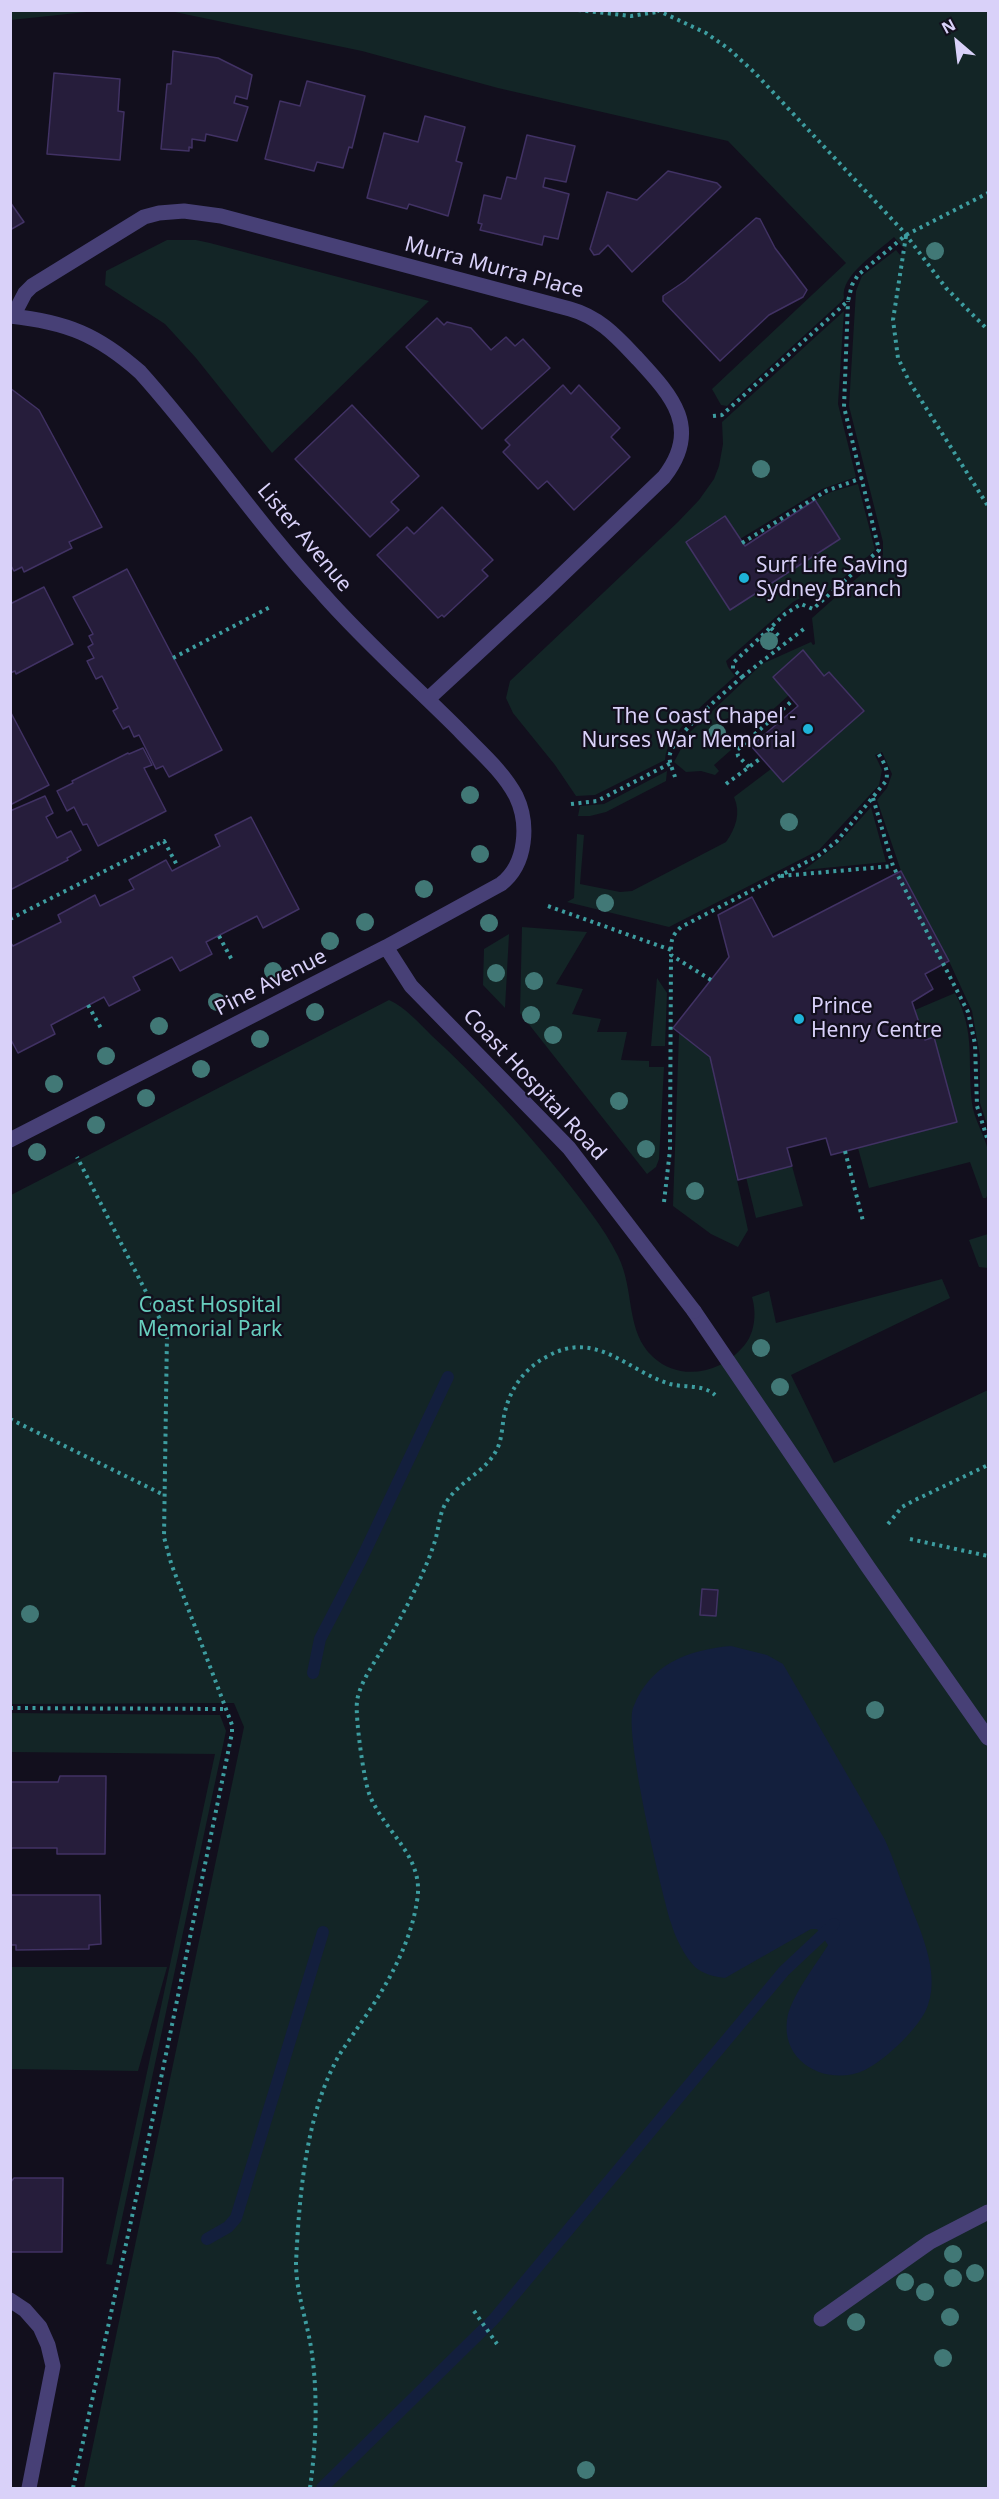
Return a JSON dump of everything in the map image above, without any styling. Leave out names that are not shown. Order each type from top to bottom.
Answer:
[{"type":"street","name":"Murra Murra Place","points":[[12,316],[25,293],[35,284],[129,225],[151,214],[184,212],[221,216],[570,309],[595,318],[612,332],[664,387],[673,400],[680,419],[681,435],[675,461],[664,477],[428,699]]},
{"type":"street","name":"Lister Avenue","points":[[12,316],[53,323],[85,333],[116,351],[140,372],[298,567],[366,641],[428,699],[493,765],[512,789],[523,814],[524,838]]},
{"type":"street","name":"Pine Avenue","points":[[10,1140],[386,947],[505,881],[520,854],[524,838]]},
{"type":"street","name":"Coast Hospital Road","points":[[386,947],[411,986],[569,1148],[694,1311],[868,1567],[988,1738]]},
{"type":"street","points":[[821,2319],[930,2242],[974,2217],[988,2212]]},
{"type":"street","points":[[10,2300],[25,2310],[40,2327],[48,2344],[53,2366],[29,2488]]},
{"type":"path","points":[[578,10],[631,16],[657,11],[706,33],[746,64],[906,235],[946,288],[988,330]]},
{"type":"path","points":[[742,677],[733,669],[733,663],[797,606],[804,604],[813,609],[879,550],[844,407],[848,301],[853,281],[862,269],[906,235],[988,193]]},
{"type":"path","points":[[906,235],[893,320],[898,358],[915,390],[988,506]]},
{"type":"path","points":[[713,416],[722,415],[848,301]]},
{"type":"path","points":[[742,543],[826,491],[862,478]]},
{"type":"path","points":[[173,658],[272,606]]},
{"type":"path","points":[[771,628],[780,636]]},
{"type":"path","points":[[675,777],[670,754],[694,721],[742,677],[805,628]]},
{"type":"path","points":[[748,767],[738,756],[737,750],[793,700]]},
{"type":"path","points":[[664,1202],[670,1149],[671,938],[681,927],[818,856],[829,847],[882,787],[888,774],[878,753]]},
{"type":"path","points":[[726,784],[761,758]]},
{"type":"path","points":[[571,804],[597,801],[671,763]]},
{"type":"path","points":[[873,798],[893,866],[968,1012],[975,1044],[978,1113],[988,1141]]},
{"type":"path","points":[[10,919],[164,841],[178,867]]},
{"type":"path","points":[[779,877],[893,866]]},
{"type":"path","points":[[548,906],[671,953],[711,980]]},
{"type":"path","points":[[219,936],[233,962]]},
{"type":"path","points":[[88,1005],[102,1030]]},
{"type":"path","points":[[845,1151],[863,1221]]},
{"type":"path","points":[[73,2488],[143,2166],[232,1732],[226,1708],[166,1546],[164,1495],[167,1333],[77,1157]]},
{"type":"path","points":[[310,2488],[313,2467],[315,2391],[311,2347],[296,2270],[307,2157],[327,2078],[391,1974],[407,1938],[418,1900],[414,1862],[387,1826],[369,1793],[357,1714],[359,1691],[416,1587],[435,1542],[444,1506],[454,1492],[488,1464],[498,1448],[508,1402],[522,1375],[534,1365],[558,1351],[583,1348],[596,1350],[612,1354],[669,1384],[703,1388],[719,1398]]},
{"type":"path","points":[[10,1419],[164,1495]]},
{"type":"path","points":[[888,1524],[902,1507],[913,1500],[988,1465]]},
{"type":"path","points":[[910,1539],[988,1556]]},
{"type":"path","points":[[10,1708],[226,1708]]},
{"type":"path","points":[[474,2311],[497,2344]]},
{"type":"green space","points":[[11,10],[96,10],[96,11],[11,20]]},
{"type":"green space","points":[[170,11],[988,11],[988,1128],[980,1103],[980,1056],[972,1011],[949,961],[901,871],[877,800],[887,788],[892,774],[882,752],[875,755],[882,770],[879,785],[819,850],[669,927],[567,902],[574,898],[577,834],[584,835],[580,884],[620,892],[632,891],[726,842],[736,820],[737,809],[734,797],[771,769],[783,782],[864,711],[829,672],[824,676],[802,651],[773,677],[789,695],[755,726],[740,709],[715,730],[731,750],[714,765],[719,771],[715,775],[701,771],[686,772],[674,762],[690,732],[762,664],[811,642],[815,644],[812,618],[883,555],[883,542],[849,406],[856,291],[862,276],[896,250],[900,255],[906,251],[894,237],[871,256],[848,281],[842,301],[727,406],[721,405],[712,389],[846,263],[728,141],[498,88],[362,51]]},
{"type":"green space","points":[[167,240],[196,240],[210,243],[429,301],[272,453],[196,358],[165,324],[105,285],[106,271]]},
{"type":"green space","points":[[844,311],[838,404],[856,477],[822,489],[740,539],[725,516],[686,542],[730,610],[840,539],[815,500],[831,492],[858,484],[875,550],[819,599],[804,596],[793,602],[726,661],[735,676],[682,726],[667,749],[665,760],[595,795],[576,796],[555,765],[513,713],[506,698],[510,681],[699,500],[714,479],[719,466],[723,444],[722,422]]},
{"type":"green space","points":[[667,771],[666,781],[606,812],[578,816],[580,806],[604,804]]},
{"type":"green space","points":[[871,807],[886,862],[804,870],[838,844]]},
{"type":"green space","points":[[522,927],[587,932],[556,984],[583,989],[572,1014],[601,1019],[597,1032],[627,1032],[621,1060],[649,1061],[649,1067],[664,1067],[659,1159],[656,1167],[647,1174],[520,1013]]},
{"type":"green space","points":[[509,934],[505,1008],[483,985],[484,949]]},
{"type":"green space","points":[[657,978],[667,993],[665,1046],[651,1046]]},
{"type":"green space","points":[[955,993],[966,1021],[973,1109],[988,1151],[988,1194],[986,1198],[983,1198],[970,1162],[869,1188],[858,1148],[957,1122],[934,1038],[925,1040],[915,1010]]},
{"type":"green space","name":"Coast Hospital Memorial Park","points":[[389,1000],[412,1016],[482,1085],[561,1174],[584,1204],[606,1234],[618,1256],[627,1282],[638,1335],[644,1347],[664,1365],[675,1370],[699,1371],[733,1357],[746,1343],[752,1331],[754,1310],[752,1297],[769,1291],[776,1323],[942,1279],[950,1298],[791,1375],[834,1463],[988,1390],[988,2488],[84,2488],[244,1727],[234,1703],[11,1704],[11,1195]]},
{"type":"green space","points":[[679,1033],[710,1057],[748,1230],[738,1247],[711,1234],[673,1206]]},
{"type":"green space","points":[[792,1166],[803,1206],[756,1218],[746,1177]]},
{"type":"green space","points":[[988,1234],[988,1268],[979,1267],[969,1240]]},
{"type":"green space","points":[[11,1713],[220,1715],[226,1731],[112,2265],[106,2264],[215,1754],[11,1752]]},
{"type":"green space","points":[[11,1967],[167,1967],[138,2071],[11,2069]]},
{"type":"water","points":[[731,1646],[767,1655],[783,1664],[885,1840],[926,1947],[932,1977],[928,2005],[924,2014],[910,2033],[892,2051],[865,2070],[851,2075],[837,2076],[810,2068],[792,2049],[787,2035],[787,2020],[793,2001],[828,1945],[817,1929],[811,1929],[725,1978],[709,1975],[695,1967],[681,1946],[671,1923],[638,1779],[632,1723],[633,1708],[649,1680],[672,1662],[700,1651]]},
{"type":"building","points":[[173,51],[218,58],[252,75],[247,99],[236,96],[234,103],[248,107],[237,141],[206,134],[205,141],[192,139],[192,148],[189,147],[189,151],[161,149],[167,84],[171,84]]},
{"type":"building","points":[[54,73],[120,79],[118,111],[124,112],[120,160],[47,154]]},
{"type":"building","points":[[307,81],[365,96],[352,148],[349,147],[343,168],[317,162],[314,171],[265,159],[280,101],[300,106]]},
{"type":"building","points":[[425,116],[465,127],[456,161],[462,163],[448,216],[409,204],[407,209],[367,198],[384,133],[418,142]]},
{"type":"building","points":[[527,135],[575,146],[566,182],[545,178],[543,187],[569,194],[558,239],[544,236],[542,245],[480,230],[482,224],[478,223],[484,195],[501,199],[507,177],[516,179]]},
{"type":"building","points":[[668,171],[717,183],[721,187],[632,272],[608,245],[599,254],[594,255],[590,249],[607,192],[637,200]]},
{"type":"building","points":[[10,202],[24,222],[10,230]]},
{"type":"building","points":[[756,218],[760,219],[775,248],[807,290],[803,297],[769,315],[720,361],[663,301],[663,296],[685,281]]},
{"type":"building","points":[[437,318],[444,325],[447,322],[471,328],[491,350],[506,337],[515,346],[523,339],[550,368],[482,429],[406,347]]},
{"type":"building","points":[[563,385],[571,394],[579,385],[620,428],[611,437],[630,457],[574,510],[547,481],[538,489],[503,452],[510,445],[505,440]]},
{"type":"building","points":[[10,388],[39,410],[102,527],[69,542],[72,548],[24,572],[22,567],[14,571],[10,564]]},
{"type":"building","points":[[352,405],[419,476],[391,502],[399,510],[370,537],[295,459]]},
{"type":"building","name":"Surf Life Saving Sydney Branch","points":[[815,500],[840,539],[730,610],[686,542],[725,516],[745,546]]},
{"type":"building","points":[[442,507],[493,560],[482,570],[488,576],[444,617],[442,615],[438,618],[377,555],[407,527],[414,534]]},
{"type":"building","points":[[127,569],[222,750],[169,777],[163,766],[156,769],[139,735],[134,737],[129,726],[123,729],[113,711],[118,708],[102,676],[96,679],[87,661],[94,658],[88,647],[93,644],[89,636],[93,634],[73,597]]},
{"type":"building","points":[[44,587],[73,644],[16,674],[15,671],[10,673],[10,604]]},
{"type":"building","name":"The Coast Chapel - Nurses War Memorial","points":[[803,650],[824,676],[829,672],[864,711],[783,782],[751,746],[798,706],[773,677]]},
{"type":"building","points":[[10,711],[49,785],[10,805]]},
{"type":"building","points":[[143,748],[152,765],[144,768],[166,811],[98,846],[87,824],[83,825],[74,807],[67,811],[57,791],[128,753]]},
{"type":"building","points":[[45,796],[53,813],[46,817],[57,838],[71,831],[81,850],[67,858],[68,860],[10,890],[10,811]]},
{"type":"building","points":[[251,817],[299,909],[263,928],[257,916],[206,942],[212,954],[180,971],[172,957],[133,977],[140,990],[109,1006],[104,997],[51,1025],[55,1034],[18,1053],[10,1038],[10,942],[13,946],[61,922],[58,915],[95,895],[100,906],[134,889],[129,880],[166,860],[172,871],[220,846],[215,835]]},
{"type":"building","name":"Prince Henry Centre","points":[[901,871],[949,961],[925,974],[933,989],[912,1002],[925,1040],[934,1037],[957,1122],[831,1155],[826,1138],[787,1148],[792,1166],[738,1180],[710,1057],[673,1028],[729,957],[718,915],[752,897],[773,937]]},
{"type":"building","points":[[702,1589],[718,1590],[716,1616],[700,1615]]},
{"type":"building","points":[[60,1776],[106,1776],[105,1854],[57,1854],[57,1848],[12,1848],[10,1853],[10,1782],[58,1782]]},
{"type":"building","points":[[10,1895],[100,1895],[101,1944],[89,1945],[89,1949],[16,1950],[16,1945],[10,1945]]},
{"type":"building","points":[[14,2178],[63,2178],[62,2252],[10,2252],[10,2183]]},
{"type":"waterway","points":[[313,1673],[320,1639],[361,1560],[448,1377]]},
{"type":"waterway","points":[[322,2488],[494,2319],[784,1971],[834,1924]]},
{"type":"waterway","points":[[207,2239],[228,2227],[236,2218],[323,1932]]},
{"type":"place","name":"Surf Life Saving Sydney Branch","points":[[744,578]]},
{"type":"place","name":"The Coast Chapel - Nurses War Memorial","points":[[808,729]]},
{"type":"place","name":"Prince Henry Centre","points":[[799,1019]]}]
